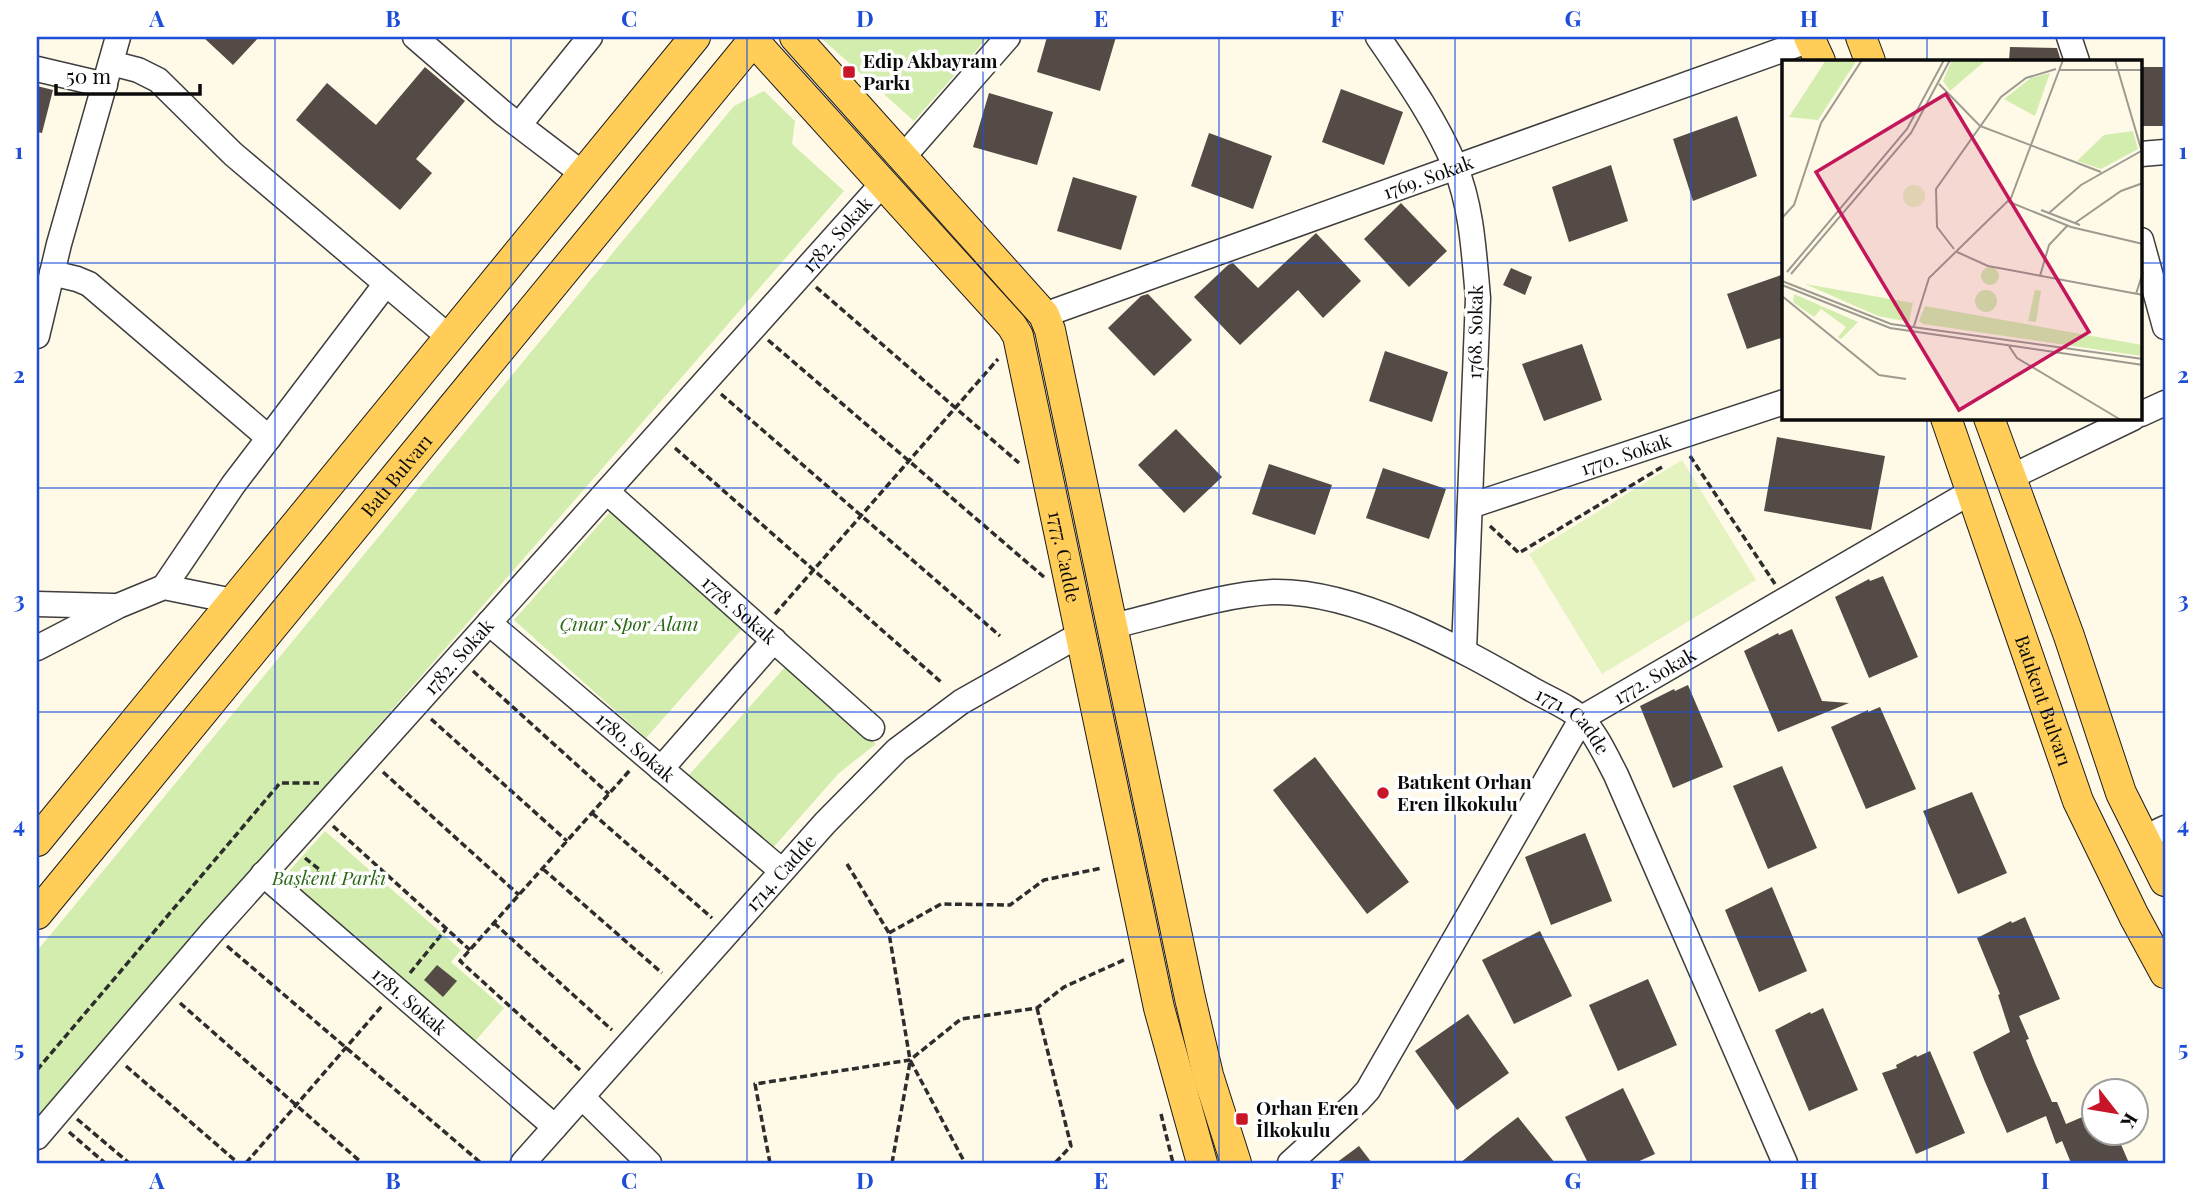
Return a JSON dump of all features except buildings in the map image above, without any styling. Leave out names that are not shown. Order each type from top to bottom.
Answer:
[{"type":"main road","points":[[37,841],[695,37]]},
{"type":"main road","name":"1777. Cadde","points":[[795,37],[1044,315],[1054,344],[1190,998],[1208,1075],[1236,1163]]},
{"type":"main road","points":[[1861,37],[1870,60]]},
{"type":"main road","points":[[1882,37],[1890,60]]},
{"type":"main road","name":"1777. Cadde","points":[[755,38],[1018,336],[1159,1008],[1202,1163]]},
{"type":"main road","name":"Batı Bulvarı","points":[[37,914],[755,38]]},
{"type":"main road","name":"Batıkent Bulvarı","points":[[1947,420],[2078,801],[2165,973]]},
{"type":"main road","points":[[1990,420],[2069,636],[2121,793],[2155,833],[2165,881]]},
{"type":"main road","points":[[1081,634],[1112,626]]},
{"type":"street","points":[[37,336],[52,273],[48,241],[108,74],[118,37]]},
{"type":"street","points":[[415,37],[519,125],[583,174]]},
{"type":"street","points":[[519,125],[590,37]]},
{"type":"street","points":[[903,157],[1009,37]]},
{"type":"street","name":"1768. Sokak","points":[[1378,37],[1417,93],[1455,167],[1467,207],[1474,248],[1478,298],[1464,651]]},
{"type":"street","points":[[2069,37],[2077,60]]},
{"type":"street","name":"1769. Sokak","points":[[1044,315],[1455,167],[1818,47]]},
{"type":"street","points":[[37,69],[108,74],[138,70],[158,80],[233,154],[449,337]]},
{"type":"street","points":[[2142,154],[2165,152]]},
{"type":"street","name":"1782. Sokak","points":[[37,1137],[263,874],[884,182]]},
{"type":"street","points":[[2142,244],[2165,327]]},
{"type":"street","points":[[52,273],[89,284],[269,438]]},
{"type":"street","points":[[164,587],[233,485],[385,285]]},
{"type":"street","points":[[2142,414],[2165,402]]},
{"type":"street","name":"1770. Sokak","points":[[1470,506],[1782,403]]},
{"type":"street","points":[[2011,477],[2129,420]]},
{"type":"street","name":"1778. Sokak","points":[[607,492],[872,728]]},
{"type":"street","name":"1772. Sokak","points":[[1582,718],[1972,492]]},
{"type":"street","points":[[37,648],[117,606],[164,587],[223,599],[231,604]]},
{"type":"street","name":"1771. Cadde","points":[[1112,626],[1245,595],[1275,592],[1305,594],[1405,624],[1464,651],[1582,718],[1616,775],[1786,1163]]},
{"type":"street","points":[[37,604],[117,606]]},
{"type":"street","name":"1780. Sokak","points":[[489,623],[782,871]]},
{"type":"street","name":"1714. Cadde","points":[[523,1163],[863,782],[897,750],[961,702],[1081,634]]},
{"type":"street","points":[[653,762],[768,635]]},
{"type":"street","points":[[1290,1163],[1368,1090],[1582,718]]},
{"type":"street","name":"1781. Sokak","points":[[263,874],[403,981],[555,1127]]},
{"type":"street","points":[[588,1090],[649,1163]]},
{"type":"path","points":[[802,274],[1023,467]]},
{"type":"path","points":[[754,327],[1075,603]]},
{"type":"path","points":[[768,635],[814,570],[1018,336]]},
{"type":"path","points":[[706,381],[1000,636]]},
{"type":"path","points":[[659,433],[941,682]]},
{"type":"path","points":[[1678,437],[1786,600]]},
{"type":"path","points":[[1470,506],[1519,553],[1665,465]]},
{"type":"path","points":[[458,657],[610,794]]},
{"type":"path","points":[[415,705],[567,841]]},
{"type":"path","points":[[368,758],[519,895]]},
{"type":"path","points":[[588,1090],[460,961],[610,794],[653,762]]},
{"type":"path","points":[[37,1070],[280,783],[345,783]]},
{"type":"path","points":[[318,813],[470,950]]},
{"type":"path","points":[[592,813],[728,932]]},
{"type":"path","points":[[289,845],[320,870],[307,886]]},
{"type":"path","points":[[847,864],[889,933],[911,1060],[965,1163]]},
{"type":"path","points":[[889,933],[941,904],[1010,905],[1044,880],[1102,868]]},
{"type":"path","points":[[543,869],[679,988]]},
{"type":"path","points":[[494,923],[628,1044]]},
{"type":"path","points":[[246,1163],[446,929]]},
{"type":"path","points":[[212,932],[481,1163]]},
{"type":"path","points":[[770,1163],[755,1084],[911,1060],[961,1019],[1037,1008],[1064,987],[1147,950]]},
{"type":"path","points":[[163,988],[362,1163]]},
{"type":"path","points":[[1037,1008],[1071,1146],[1055,1163]]},
{"type":"path","points":[[109,1052],[238,1163]]},
{"type":"path","points":[[892,1163],[911,1060]]},
{"type":"path","points":[[58,1112],[104,1163]]},
{"type":"path","points":[[58,1112],[129,1163]]},
{"type":"green space","points":[[820,37],[988,37],[914,121]]},
{"type":"green space","points":[[764,91],[795,121],[792,144],[844,191],[37,1117],[37,951],[734,106]]},
{"type":"green space","points":[[1682,460],[1756,580],[1602,674],[1529,554]]},
{"type":"green space","name":"Çınar Spor Alanı","points":[[611,511],[743,628],[646,738],[514,620]]},
{"type":"green space","points":[[786,666],[876,744],[839,773],[772,849],[689,775]]},
{"type":"green space","name":"Başkent Parkı","points":[[325,831],[461,950],[451,962],[504,1008],[471,1046],[281,880]]},
{"type":"place","name":"Edip Akbayram Parkı","points":[[849,72]]},
{"type":"place","name":"Batıkent Orhan Eren İlkokulu","points":[[1383,793]]},
{"type":"place","name":"Orhan Eren İlkokulu","points":[[1242,1119]]}]
